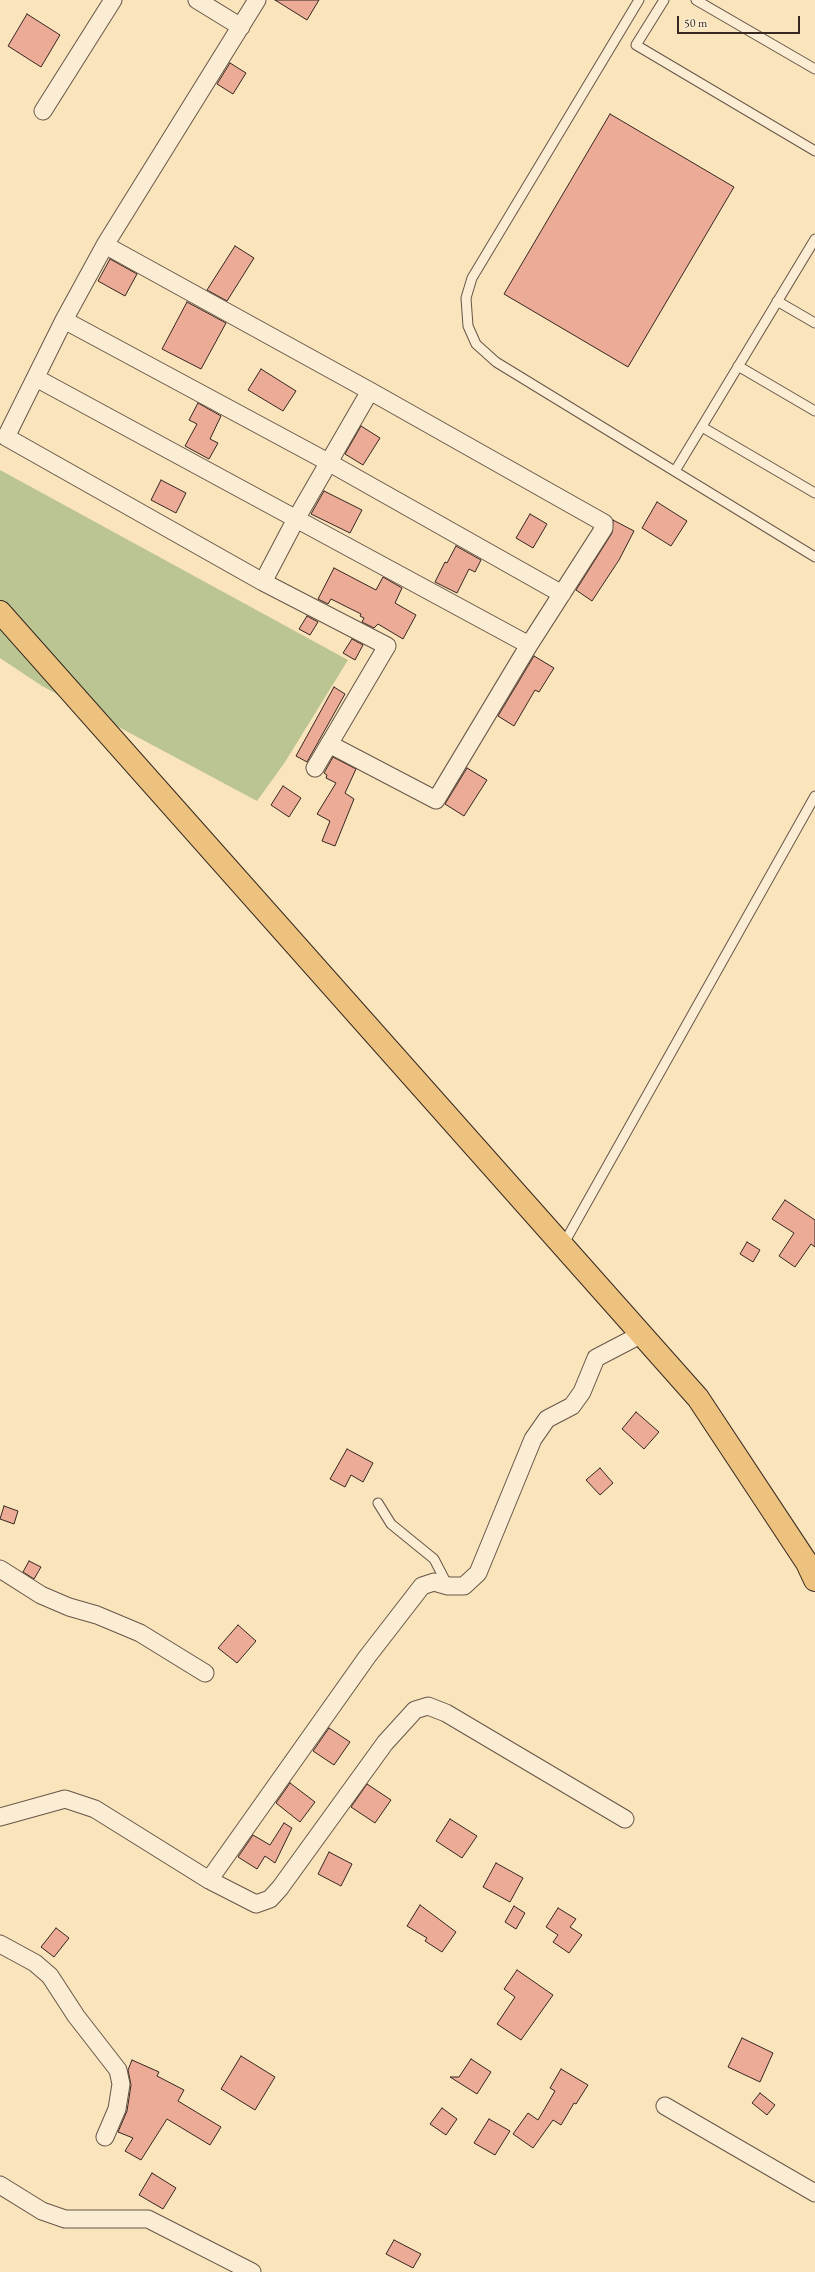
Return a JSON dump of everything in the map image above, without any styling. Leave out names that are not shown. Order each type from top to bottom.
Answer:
[{"type":"main road","points":[[0,612],[698,1398],[807,1563],[815,1580]]},
{"type":"street","points":[[43,111],[113,0]]},
{"type":"street","points":[[197,0],[241,27]]},
{"type":"street","points":[[257,0],[105,246],[64,320],[6,437],[263,582],[387,646],[315,768]]},
{"type":"street","points":[[105,246],[370,391],[604,523],[604,528],[529,646],[436,800],[329,744]]},
{"type":"street","points":[[64,320],[328,462],[562,594]]},
{"type":"street","points":[[36,378],[529,646]]},
{"type":"street","points":[[263,582],[296,519],[370,391]]},
{"type":"street","points":[[209,1880],[367,1657],[422,1586],[434,1582],[448,1586],[464,1586],[478,1573],[533,1440],[547,1419],[572,1406],[582,1392],[596,1358],[642,1334]]},
{"type":"street","points":[[0,1569],[41,1595],[69,1607],[97,1615],[140,1633],[205,1673]]},
{"type":"street","points":[[0,1816],[65,1798],[95,1809],[209,1880],[256,1904],[270,1899],[386,1743],[415,1710],[428,1706],[446,1713],[625,1819]]},
{"type":"street","points":[[0,1944],[35,1963],[50,1976],[76,2016],[118,2070],[121,2084],[117,2109],[105,2137]]},
{"type":"street","points":[[665,2106],[815,2192]]},
{"type":"street","points":[[0,2185],[42,2211],[65,2219],[148,2219],[252,2272]]},
{"type":"lane","points":[[639,0],[472,278],[466,298],[468,326],[476,344],[496,362],[815,557]]},
{"type":"lane","points":[[664,0],[636,45],[815,151]]},
{"type":"lane","points":[[696,0],[815,70]]},
{"type":"lane","points":[[675,471],[815,239]]},
{"type":"lane","points":[[778,301],[815,323]]},
{"type":"lane","points":[[738,366],[815,411]]},
{"type":"lane","points":[[702,427],[815,493]]},
{"type":"lane","points":[[563,1245],[815,796]]},
{"type":"lane","points":[[378,1503],[391,1524],[434,1559],[448,1586]]},
{"type":"green space","points":[[0,470],[348,660],[285,762],[257,801],[42,686],[0,658]]},
{"type":"building","points":[[275,0],[319,0],[307,20]]},
{"type":"building","points":[[27,14],[60,35],[41,67],[8,46]]},
{"type":"building","points":[[230,63],[246,73],[233,94],[217,84]]},
{"type":"building","points":[[610,114],[734,187],[628,367],[504,294]]},
{"type":"building","points":[[235,246],[254,258],[227,301],[207,290]]},
{"type":"building","points":[[110,259],[137,274],[125,296],[98,281]]},
{"type":"building","points":[[187,302],[226,323],[201,369],[162,349]]},
{"type":"building","points":[[261,369],[296,391],[283,411],[248,390]]},
{"type":"building","points":[[198,403],[221,416],[210,439],[218,443],[209,459],[185,446],[197,424],[189,420]]},
{"type":"building","points":[[361,426],[380,438],[363,465],[345,454]]},
{"type":"building","points":[[161,480],[186,493],[176,513],[151,500]]},
{"type":"building","points":[[324,491],[362,510],[350,533],[311,514]]},
{"type":"building","points":[[657,502],[687,521],[671,546],[642,528]]},
{"type":"building","points":[[530,514],[547,524],[533,548],[516,538]]},
{"type":"building","points":[[613,520],[634,531],[619,560],[592,601],[576,590],[612,533]]},
{"type":"building","points":[[456,546],[481,560],[475,572],[469,569],[457,593],[435,582],[445,562],[447,563]]},
{"type":"building","points":[[334,568],[376,590],[383,577],[402,588],[395,603],[416,615],[403,639],[378,624],[374,628],[362,622],[364,618],[360,616],[361,614],[331,599],[328,604],[318,599]]},
{"type":"building","points":[[307,616],[318,622],[310,635],[299,629]]},
{"type":"building","points":[[352,639],[363,645],[355,660],[343,653]]},
{"type":"building","points":[[534,656],[554,668],[539,692],[535,690],[514,726],[498,716]]},
{"type":"building","points":[[334,687],[345,694],[307,762],[296,756]]},
{"type":"building","points":[[333,757],[356,769],[345,793],[354,799],[335,846],[322,841],[330,821],[317,814],[336,783],[326,778],[327,775],[324,773]]},
{"type":"building","points":[[467,768],[487,780],[464,816],[445,804]]},
{"type":"building","points":[[283,786],[301,798],[289,817],[271,805]]},
{"type":"building","points":[[785,1200],[815,1220],[815,1247],[811,1244],[795,1267],[779,1256],[794,1233],[772,1219]]},
{"type":"building","points":[[747,1242],[760,1250],[753,1262],[740,1254]]},
{"type":"building","points":[[636,1412],[659,1432],[644,1449],[622,1429]]},
{"type":"building","points":[[347,1449],[373,1463],[363,1482],[351,1475],[345,1487],[330,1479]]},
{"type":"building","points":[[600,1468],[613,1483],[600,1495],[586,1480]]},
{"type":"building","points":[[4,1506],[18,1511],[14,1524],[0,1519]]},
{"type":"building","points":[[29,1561],[41,1567],[34,1579],[23,1572]]},
{"type":"building","points":[[238,1625],[256,1641],[237,1663],[218,1648]]},
{"type":"building","points":[[329,1728],[350,1742],[334,1765],[313,1751]]},
{"type":"building","points":[[290,1783],[315,1802],[300,1822],[276,1803]]},
{"type":"building","points":[[367,1784],[391,1800],[375,1823],[351,1807]]},
{"type":"building","points":[[450,1819],[477,1836],[462,1858],[436,1841]]},
{"type":"building","points":[[284,1823],[292,1828],[275,1863],[265,1856],[257,1869],[238,1857],[253,1835],[270,1845]]},
{"type":"building","points":[[329,1852],[352,1864],[341,1886],[318,1874]]},
{"type":"building","points":[[496,1863],[523,1878],[510,1902],[483,1887]]},
{"type":"building","points":[[420,1905],[456,1932],[442,1952],[425,1941],[427,1938],[407,1926]]},
{"type":"building","points":[[514,1906],[525,1913],[516,1929],[505,1922]]},
{"type":"building","points":[[558,1908],[576,1919],[570,1927],[582,1935],[569,1953],[553,1942],[558,1935],[546,1927]]},
{"type":"building","points":[[56,1928],[69,1938],[54,1957],[41,1947]]},
{"type":"building","points":[[517,1970],[553,1995],[521,2040],[497,2024],[515,1997],[504,1989]]},
{"type":"building","points":[[742,2038],[773,2053],[760,2082],[728,2067]]},
{"type":"building","points":[[241,2056],[275,2077],[255,2110],[221,2089]]},
{"type":"building","points":[[471,2059],[491,2072],[477,2094],[450,2077],[459,2077]]},
{"type":"building","points":[[132,2060],[159,2072],[157,2076],[184,2090],[178,2101],[221,2127],[210,2145],[167,2119],[141,2160],[125,2151],[133,2138],[118,2132],[127,2111],[131,2085],[128,2070]]},
{"type":"building","points":[[561,2069],[588,2085],[576,2104],[574,2103],[561,2125],[553,2120],[533,2148],[513,2134],[528,2113],[538,2120],[555,2091],[550,2088]]},
{"type":"building","points":[[760,2093],[775,2105],[767,2115],[752,2103]]},
{"type":"building","points":[[442,2108],[457,2119],[446,2135],[430,2124]]},
{"type":"building","points":[[489,2119],[510,2131],[495,2155],[474,2143]]},
{"type":"building","points":[[152,2173],[176,2188],[163,2209],[139,2195]]},
{"type":"building","points":[[394,2240],[421,2254],[413,2268],[386,2254]]}]
